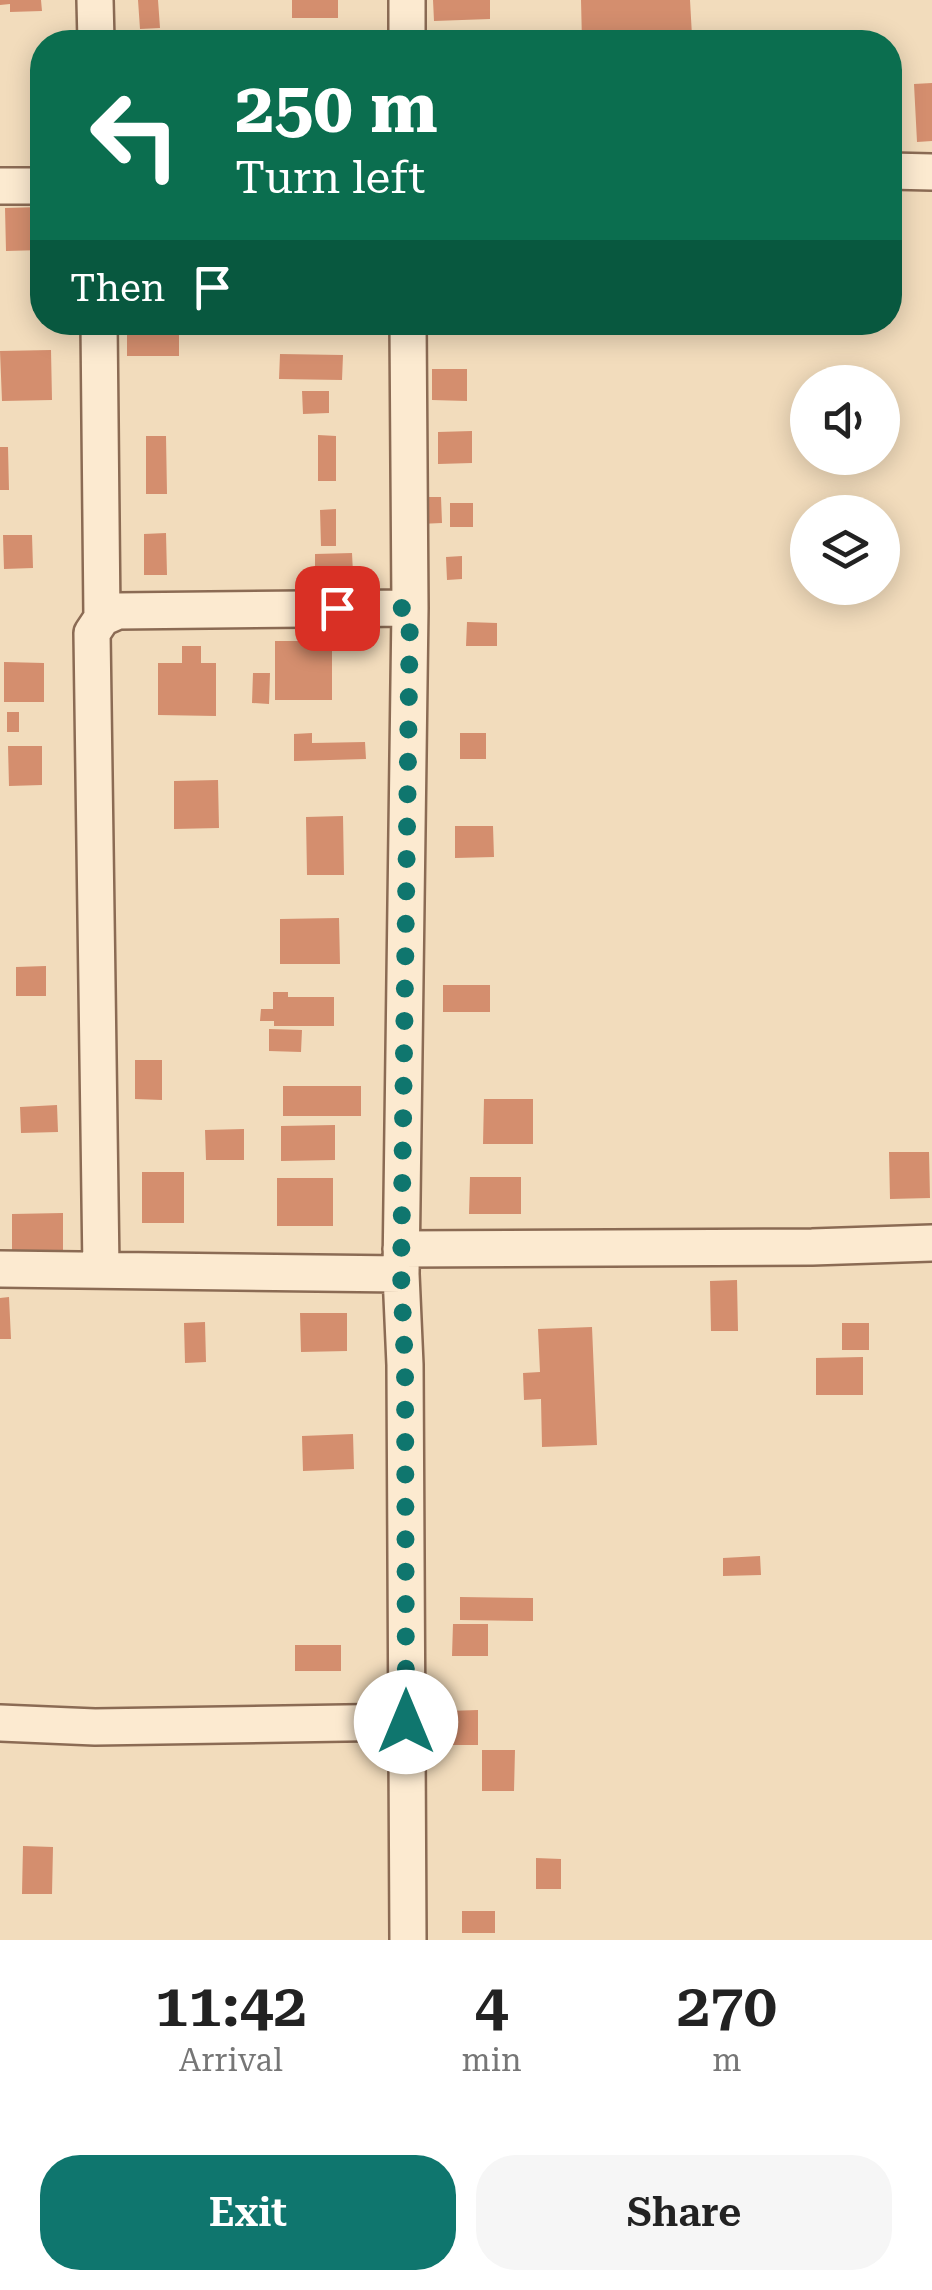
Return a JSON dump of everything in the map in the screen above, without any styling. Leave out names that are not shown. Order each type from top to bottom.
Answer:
[{"type":"street","points":[[95,0],[96,30]]},
{"type":"street","points":[[407,30],[408,0]]},
{"type":"street","points":[[902,171],[932,172]]},
{"type":"street","points":[[0,186],[30,186]]},
{"type":"street","points":[[100,335],[102,618]]},
{"type":"street","points":[[408,335],[410,608],[401,1262],[408,1940]]},
{"type":"street","points":[[101,1270],[92,633],[102,618],[118,611],[410,608]]},
{"type":"street","points":[[0,1269],[401,1262],[932,1243]]},
{"type":"street","points":[[0,1723],[96,1728],[406,1722]]},
{"type":"building","points":[[0,0],[41,0],[42,11],[10,12],[10,4],[0,5]]},
{"type":"building","points":[[138,0],[158,0],[160,28],[140,29]]},
{"type":"building","points":[[292,0],[338,0],[338,18],[292,18]]},
{"type":"building","points":[[433,0],[490,0],[490,19],[434,21]]},
{"type":"building","points":[[581,0],[690,0],[692,30],[582,30]]},
{"type":"building","points":[[932,83],[932,141],[917,142],[914,84]]},
{"type":"building","points":[[30,207],[30,250],[6,251],[5,208]]},
{"type":"building","points":[[127,335],[179,335],[179,356],[127,356]]},
{"type":"building","points":[[51,350],[52,400],[2,401],[0,351]]},
{"type":"building","points":[[280,354],[343,355],[342,380],[279,379]]},
{"type":"building","points":[[432,369],[467,369],[467,401],[432,400]]},
{"type":"building","points":[[302,391],[329,391],[329,413],[303,414]]},
{"type":"building","points":[[472,431],[472,463],[438,464],[438,432]]},
{"type":"building","points":[[318,435],[336,436],[336,481],[318,481]]},
{"type":"building","points":[[146,436],[166,436],[167,494],[146,494]]},
{"type":"building","points":[[0,447],[8,447],[9,490],[0,490]]},
{"type":"building","points":[[418,497],[441,497],[442,523],[419,524]]},
{"type":"building","points":[[450,503],[473,503],[473,527],[450,527]]},
{"type":"building","points":[[336,509],[336,546],[321,546],[320,510]]},
{"type":"building","points":[[166,533],[167,575],[144,575],[144,534]]},
{"type":"building","points":[[3,535],[32,535],[33,568],[4,569]]},
{"type":"building","points":[[352,553],[353,573],[315,574],[315,554]]},
{"type":"building","points":[[462,556],[462,579],[447,580],[446,557]]},
{"type":"building","points":[[467,622],[497,623],[497,646],[466,646]]},
{"type":"building","points":[[275,641],[332,641],[332,700],[275,700]]},
{"type":"building","points":[[182,646],[201,646],[201,663],[216,663],[216,716],[158,715],[158,663],[182,663]]},
{"type":"building","points":[[4,662],[44,663],[44,702],[4,702]]},
{"type":"building","points":[[253,673],[270,673],[269,704],[252,703]]},
{"type":"building","points":[[7,712],[19,712],[19,732],[7,732]]},
{"type":"building","points":[[312,733],[312,743],[365,742],[366,759],[294,761],[294,734]]},
{"type":"building","points":[[460,733],[486,733],[486,759],[460,759]]},
{"type":"building","points":[[8,746],[42,746],[42,785],[9,786]]},
{"type":"building","points":[[218,780],[219,828],[174,829],[174,781]]},
{"type":"building","points":[[343,816],[344,875],[307,875],[306,817]]},
{"type":"building","points":[[455,826],[493,826],[494,857],[455,858]]},
{"type":"building","points":[[339,918],[340,964],[280,964],[280,919]]},
{"type":"building","points":[[46,966],[46,996],[16,996],[16,967]]},
{"type":"building","points":[[443,985],[490,985],[490,1012],[443,1012]]},
{"type":"building","points":[[273,992],[288,992],[288,997],[334,997],[334,1026],[274,1026],[274,1021],[260,1021],[261,1009],[273,1009]]},
{"type":"building","points":[[269,1029],[302,1030],[301,1052],[269,1051]]},
{"type":"building","points":[[135,1060],[162,1060],[162,1100],[135,1099]]},
{"type":"building","points":[[283,1086],[361,1086],[361,1116],[283,1116]]},
{"type":"building","points":[[484,1099],[533,1099],[533,1144],[483,1144]]},
{"type":"building","points":[[57,1105],[58,1132],[21,1133],[20,1107]]},
{"type":"building","points":[[335,1125],[335,1160],[281,1161],[281,1126]]},
{"type":"building","points":[[244,1129],[244,1160],[206,1160],[205,1130]]},
{"type":"building","points":[[889,1152],[929,1152],[930,1198],[890,1199]]},
{"type":"building","points":[[142,1172],[184,1172],[184,1223],[142,1223]]},
{"type":"building","points":[[470,1177],[521,1177],[521,1214],[469,1214]]},
{"type":"building","points":[[277,1178],[333,1178],[333,1226],[277,1226]]},
{"type":"building","points":[[63,1213],[63,1251],[12,1251],[12,1214]]},
{"type":"building","points":[[737,1280],[738,1331],[711,1331],[710,1281]]},
{"type":"building","points":[[9,1297],[11,1339],[0,1339],[0,1298]]},
{"type":"building","points":[[300,1313],[347,1313],[347,1351],[301,1352]]},
{"type":"building","points":[[205,1322],[206,1362],[185,1363],[184,1323]]},
{"type":"building","points":[[842,1323],[869,1323],[869,1350],[842,1350]]},
{"type":"building","points":[[592,1327],[597,1445],[542,1447],[541,1399],[524,1400],[523,1373],[540,1372],[538,1329]]},
{"type":"building","points":[[863,1357],[863,1395],[816,1395],[816,1358]]},
{"type":"building","points":[[353,1434],[354,1469],[303,1471],[302,1436]]},
{"type":"building","points":[[760,1556],[761,1575],[723,1576],[723,1558]]},
{"type":"building","points":[[460,1597],[533,1598],[533,1621],[460,1620]]},
{"type":"building","points":[[453,1624],[488,1624],[488,1656],[452,1656]]},
{"type":"building","points":[[295,1645],[341,1645],[341,1671],[295,1671]]},
{"type":"building","points":[[478,1710],[478,1745],[446,1745],[447,1711]]},
{"type":"building","points":[[482,1750],[515,1750],[514,1791],[482,1791]]},
{"type":"building","points":[[23,1846],[53,1847],[52,1894],[22,1894]]},
{"type":"building","points":[[536,1858],[561,1859],[561,1889],[536,1889]]},
{"type":"building","points":[[462,1911],[495,1911],[495,1933],[462,1933]]},
{"type":"route","points":[[337,608],[410,608],[401,1274],[406,1722]]}]
